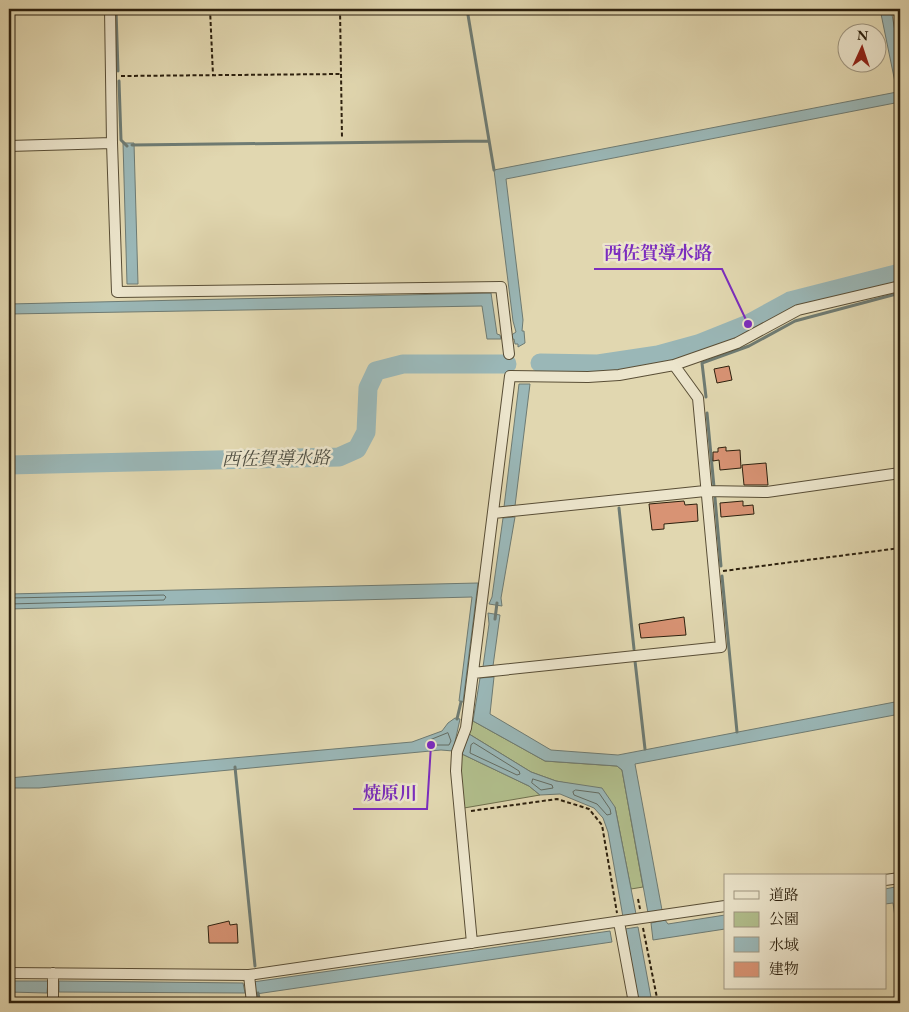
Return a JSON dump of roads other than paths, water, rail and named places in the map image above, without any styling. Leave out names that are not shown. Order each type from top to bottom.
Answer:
[{"type":"street","points":[[110,9],[117,292],[501,287],[509,354]]},
{"type":"street","points":[[9,146],[112,143]]},
{"type":"street","points":[[472,943],[458,813],[458,748],[483,671],[504,512],[510,376],[588,377],[674,365],[737,343],[798,310],[900,286]]},
{"type":"street","points":[[483,671],[720,647],[698,398],[674,365]]},
{"type":"street","points":[[504,512],[705,491],[766,492],[900,473]]},
{"type":"street","points":[[886,880],[900,878]]},
{"type":"street","points":[[9,973],[249,975],[724,906]]},
{"type":"street","points":[[619,922],[634,1003]]},
{"type":"street","points":[[53,973],[53,1001]]},
{"type":"street","points":[[249,975],[252,1003]]},
{"type":"water","points":[[880,9],[891,9],[900,59],[900,102],[506,179],[523,320],[522,331],[524,331],[525,343],[518,347],[514,339],[510,340],[510,336],[516,332],[494,170],[897,92],[886,38],[886,22],[883,22]]},
{"type":"water","points":[[123,143],[134,143],[138,284],[127,284]]},
{"type":"water","points":[[491,293],[497,334],[500,335],[501,339],[487,339],[482,306],[9,314],[9,304]]},
{"type":"water","points":[[519,384],[530,384],[515,506],[504,507]]},
{"type":"water","points":[[515,517],[501,598],[502,606],[489,604],[492,597],[503,518]]},
{"type":"water","points":[[478,583],[463,702],[459,701],[472,597],[9,609],[9,594]]},
{"type":"water","points":[[488,613],[500,615],[493,666],[483,667],[489,624]]},
{"type":"water","points":[[494,677],[490,714],[551,750],[618,755],[900,701],[900,714],[635,764],[662,910],[648,913],[622,770],[617,766],[545,761],[473,721],[480,678]]},
{"type":"water","points":[[455,718],[460,719],[453,751],[441,750],[39,788],[9,788],[9,778],[412,742],[442,731]]},
{"type":"water","points":[[469,734],[531,772],[556,781],[602,788],[615,807],[636,914],[623,917],[608,832],[603,818],[594,808],[560,794],[540,795],[529,786],[462,754]]},
{"type":"water","points":[[900,886],[900,953],[893,903],[886,904],[886,889]]},
{"type":"water","points":[[724,915],[724,929],[653,940],[651,923],[665,920],[668,924]]},
{"type":"water","points":[[638,927],[652,1003],[639,1003],[625,929]]},
{"type":"water","points":[[610,931],[612,942],[256,994],[253,982]]},
{"type":"water","points":[[9,981],[48,981],[47,993],[9,992]]},
{"type":"water","points":[[59,981],[243,983],[245,993],[59,992]]},
{"type":"waterway","points":[[467,9],[494,170]]},
{"type":"waterway","points":[[116,10],[118,71]]},
{"type":"waterway","points":[[119,81],[121,140],[127,146]]},
{"type":"waterway","points":[[132,145],[488,141]]},
{"type":"waterway","name":"西佐賀導水路","points":[[540,363],[598,364],[658,355],[698,344],[748,324],[790,301],[900,273]]},
{"type":"waterway","points":[[706,397],[702,363],[749,346],[795,321],[900,293]]},
{"type":"waterway","name":"西佐賀導水路","points":[[9,465],[339,457],[357,449],[366,432],[368,388],[376,371],[403,364],[507,364]]},
{"type":"waterway","points":[[707,413],[714,487]]},
{"type":"waterway","points":[[715,498],[721,566]]},
{"type":"waterway","points":[[619,508],[634,649]]},
{"type":"waterway","points":[[722,576],[737,732]]},
{"type":"waterway","points":[[495,619],[497,603]]},
{"type":"waterway","points":[[635,661],[645,749]]},
{"type":"waterway","points":[[457,719],[461,702]]},
{"type":"waterway","points":[[235,767],[255,966]]},
{"type":"waterway","points":[[258,993],[260,1003]]},
{"type":"place","name":"西佐賀導水路","points":[[748,324]]},
{"type":"place","name":"焼原川","points":[[431,745]]}]
